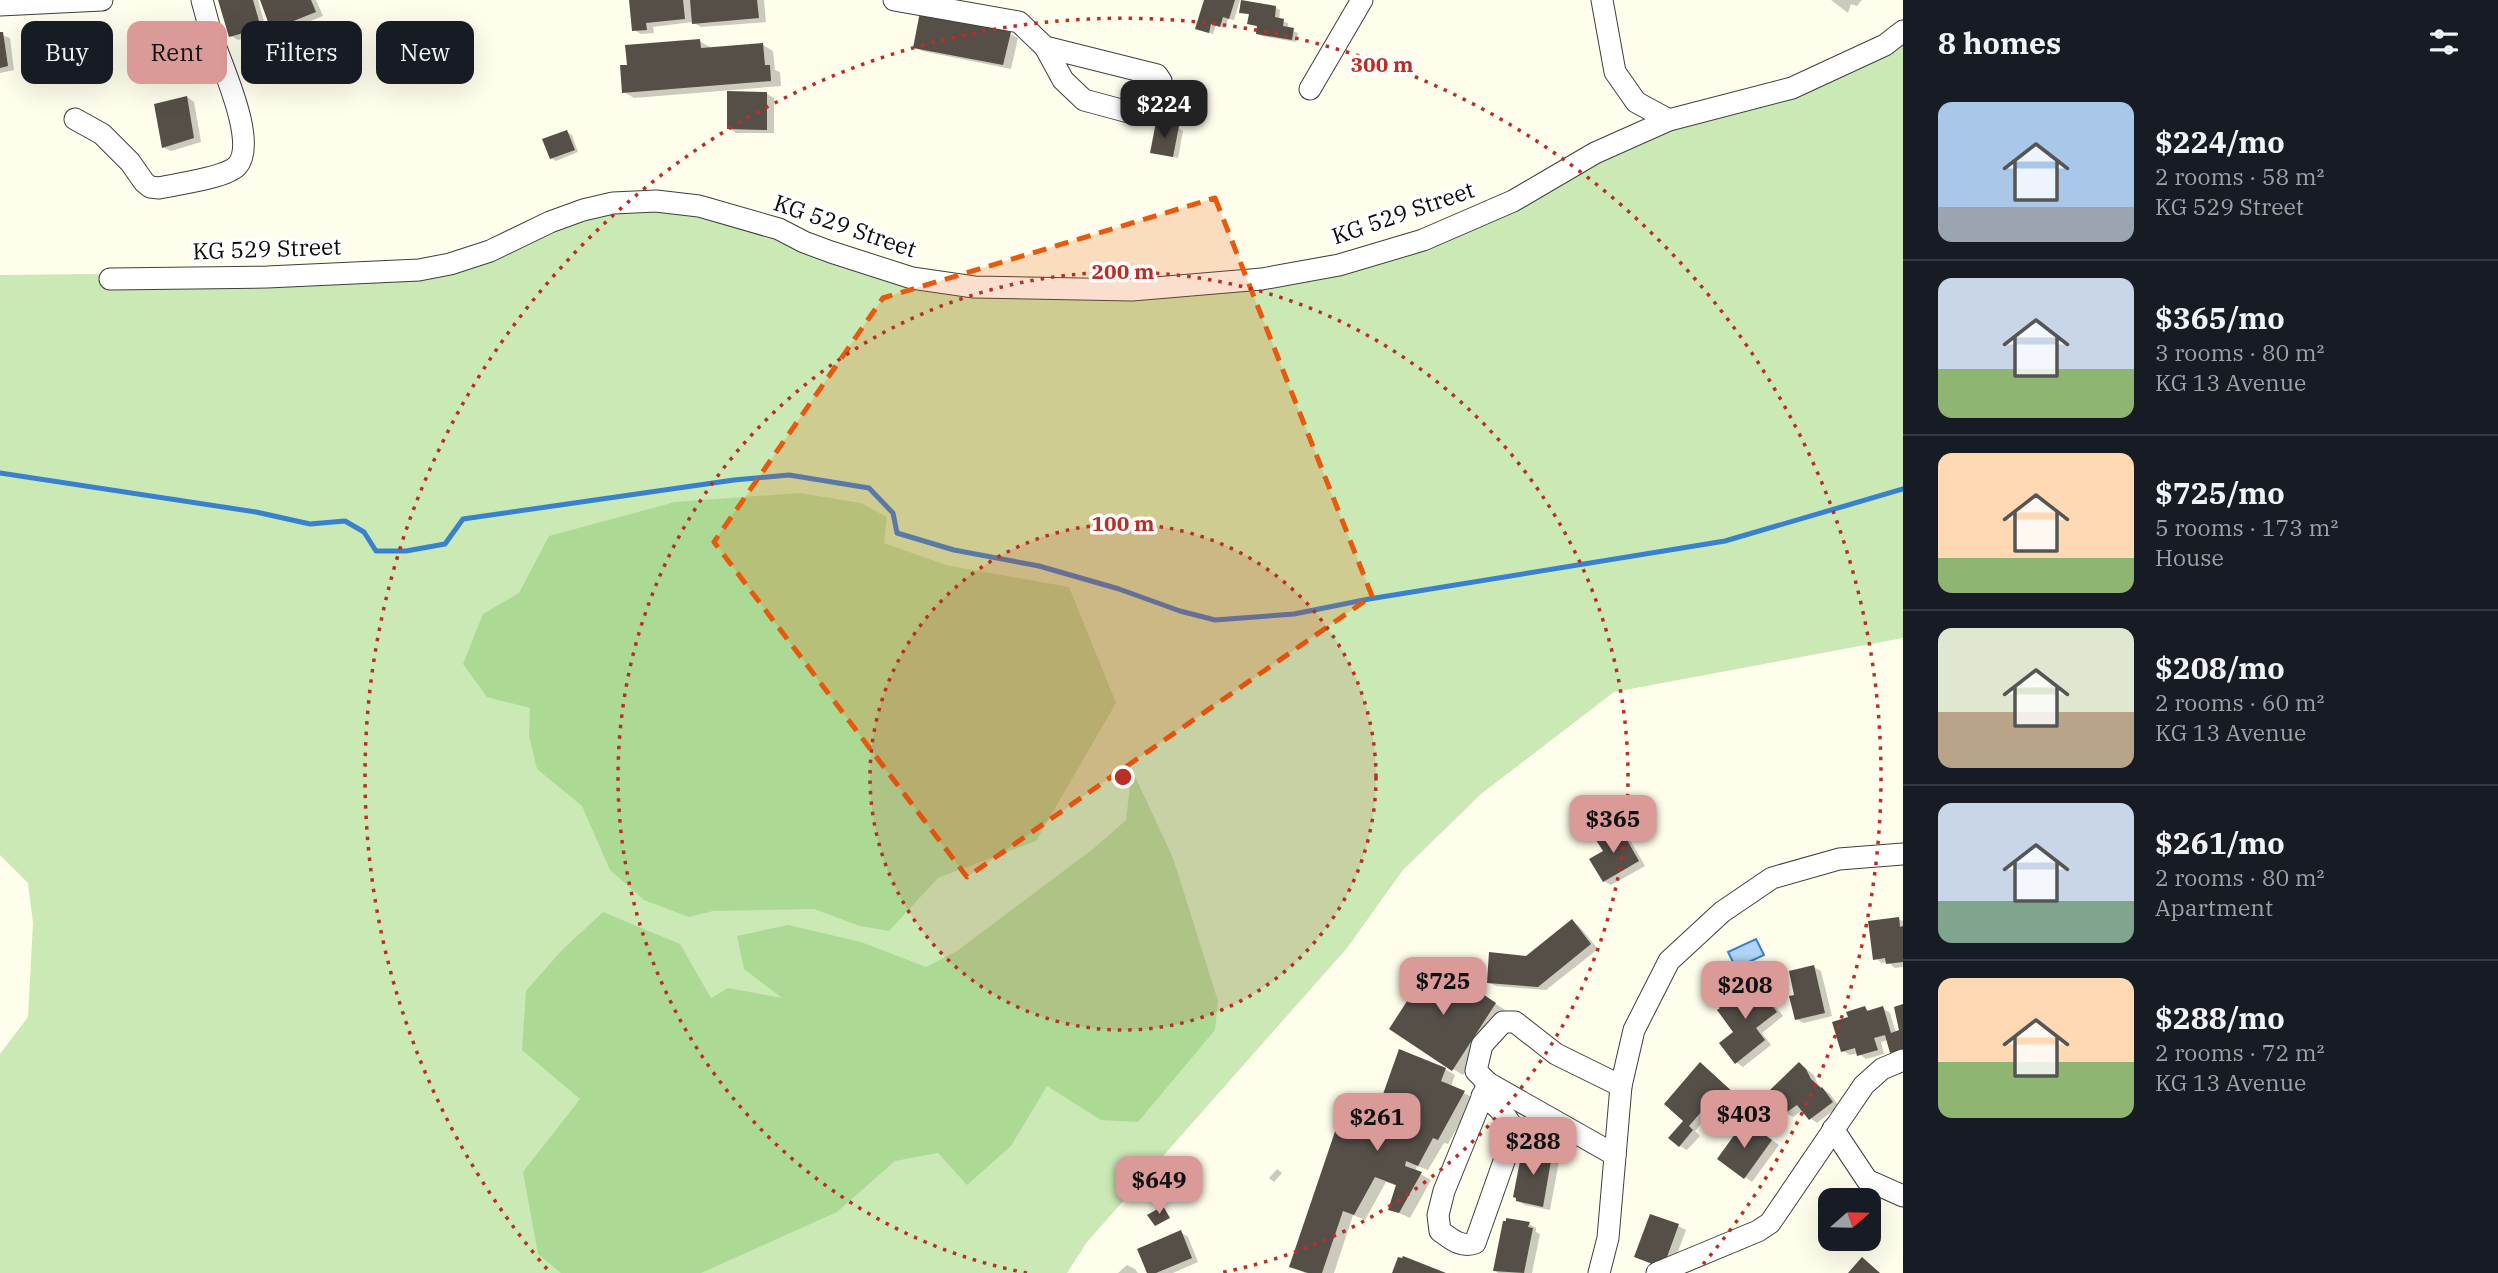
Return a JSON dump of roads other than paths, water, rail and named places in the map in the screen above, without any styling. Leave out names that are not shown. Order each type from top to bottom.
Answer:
[{"type":"street","points":[[0,5],[103,0]]},
{"type":"street","points":[[75,119],[102,134],[150,187],[159,188],[223,173],[237,165],[243,151],[244,138],[238,108],[202,0]]},
{"type":"street","points":[[894,0],[1019,22],[1045,47],[1063,80],[1084,100],[1136,114],[1152,111],[1160,104],[1161,81],[1157,75],[1045,47]]},
{"type":"street","points":[[1310,89],[1362,0]]},
{"type":"street","points":[[1602,0],[1615,72],[1636,102],[1669,120]]},
{"type":"street","name":"KG 529 Street","points":[[110,279],[267,277],[419,270],[450,264],[490,251],[550,222],[583,210],[613,203],[656,201],[699,206],[779,229],[813,245],[912,278],[974,287],[1132,290],[1262,279],[1339,265],[1423,240],[1513,201],[1595,153],[1669,120],[1792,88],[1885,45],[1903,31]]},
{"type":"street","points":[[1599,1273],[1608,1238],[1621,1086],[1634,1030],[1669,961],[1722,912],[1772,878],[1839,859],[1903,854]]},
{"type":"street","points":[[1485,1090],[1444,1191],[1438,1215],[1440,1231],[1454,1242],[1467,1245],[1475,1242],[1514,1133],[1512,1124],[1494,1104],[1476,1071],[1482,1045],[1503,1022],[1515,1023],[1556,1054],[1621,1086]]},
{"type":"street","points":[[1657,1273],[1758,1231],[1770,1223],[1864,1085],[1882,1069],[1903,1059]]},
{"type":"street","points":[[1485,1090],[1615,1155]]},
{"type":"street","points":[[1833,1129],[1867,1180],[1903,1196]]},
{"type":"water","points":[[1756,939],[1764,955],[1736,968],[1728,952]]},
{"type":"waterway","points":[[0,473],[256,512],[310,524],[345,521],[364,532],[376,551],[406,551],[445,544],[463,519],[734,480],[789,475],[869,488],[893,513],[897,533],[954,550],[1039,566],[1215,620],[1294,614],[1369,599],[1725,541],[1903,489]]}]
